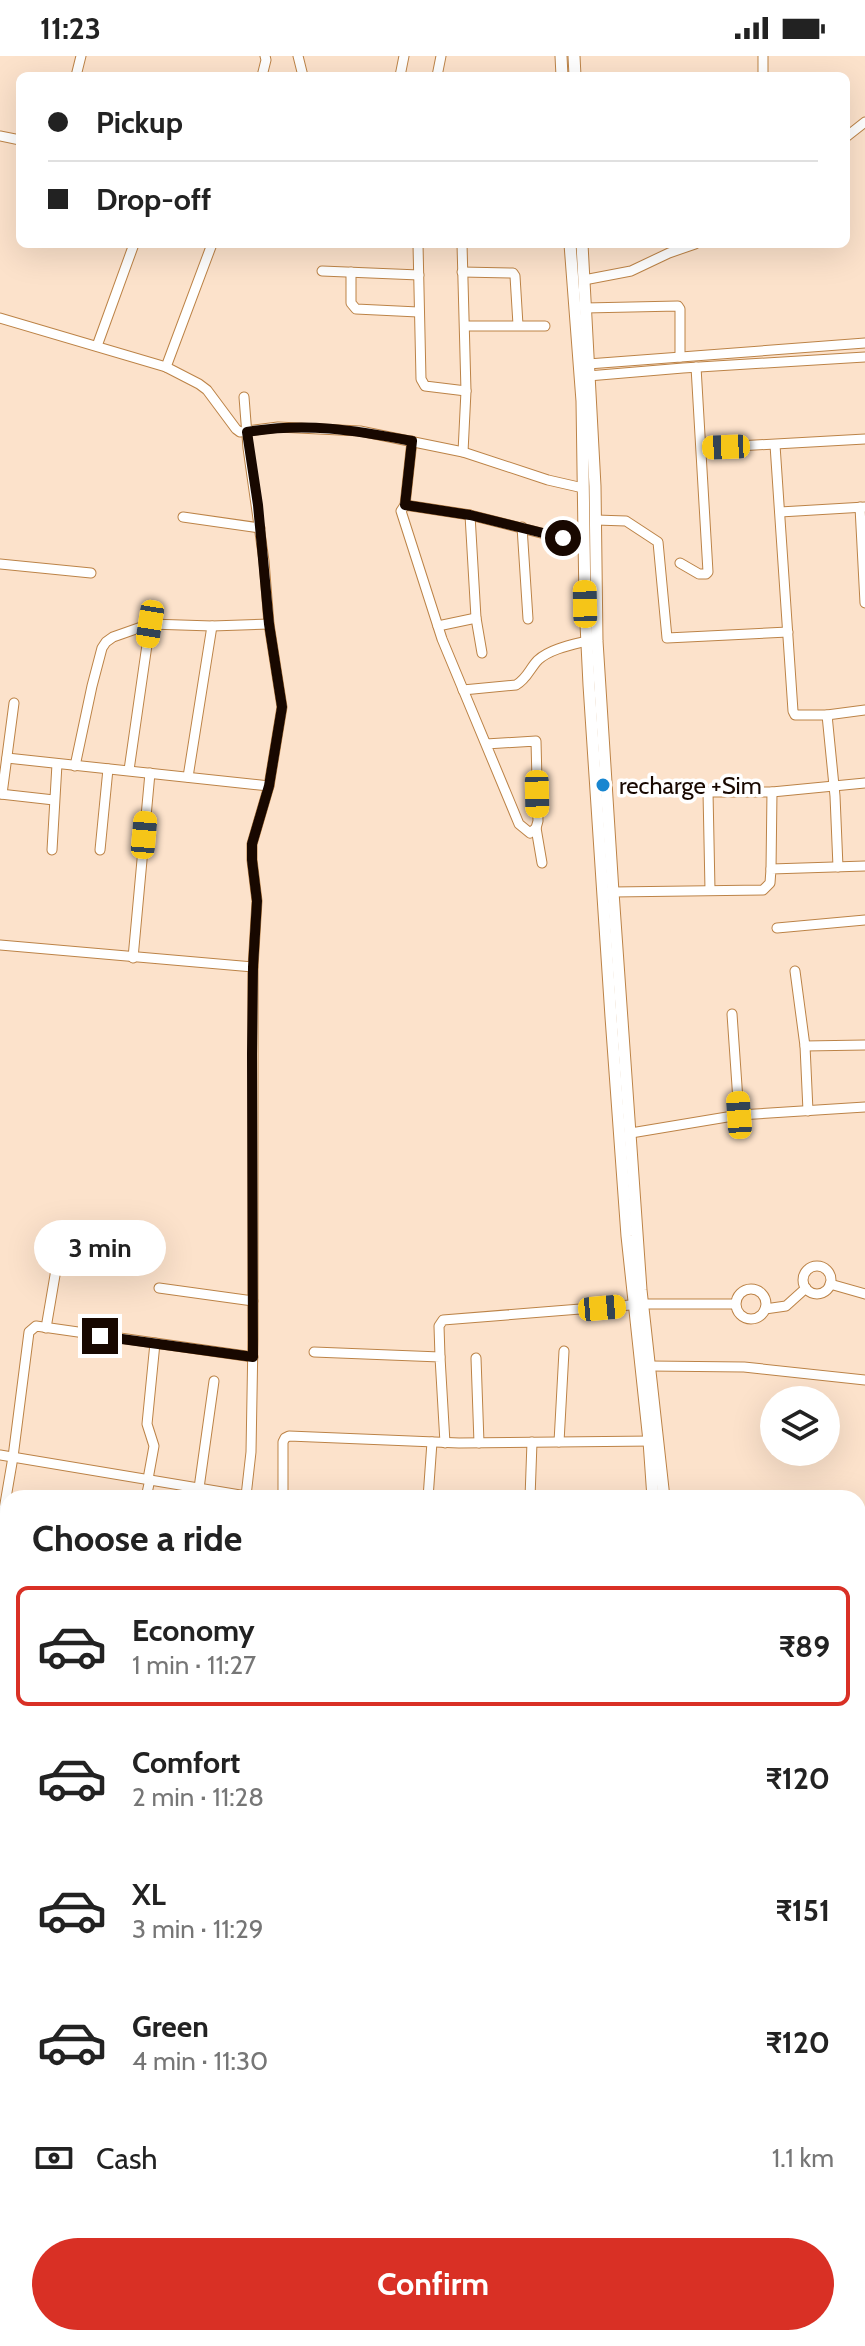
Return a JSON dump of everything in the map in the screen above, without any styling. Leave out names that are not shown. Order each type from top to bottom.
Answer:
[{"type":"street","points":[[97,346],[133,248]]},
{"type":"street","points":[[166,367],[211,248]]},
{"type":"street","points":[[418,248],[422,383],[425,386],[466,391]]},
{"type":"street","points":[[462,248],[466,391],[463,452]]},
{"type":"street","points":[[570,248],[582,401],[587,641],[611,1017],[638,1305],[663,1490]]},
{"type":"street","points":[[582,248],[596,520],[597,641],[631,1133],[638,1305],[650,1366],[653,1490]]},
{"type":"street","points":[[584,280],[631,271],[683,248]]},
{"type":"street","points":[[322,271],[419,275]]},
{"type":"street","points":[[351,272],[351,303],[356,309],[418,312]]},
{"type":"street","points":[[462,272],[513,273],[518,325]]},
{"type":"street","points":[[585,308],[678,306],[680,357]]},
{"type":"street","points":[[0,318],[166,367],[199,384],[213,396],[240,432],[278,427],[340,429],[463,452],[583,488]]},
{"type":"street","points":[[465,326],[545,326]]},
{"type":"street","points":[[588,370],[680,357],[865,343]]},
{"type":"street","points":[[588,370],[865,357]]},
{"type":"street","points":[[680,563],[699,574],[708,572],[696,367]]},
{"type":"street","points":[[244,397],[269,624],[282,707],[269,786],[252,844],[257,901],[253,967],[253,1357],[251,1452],[247,1490]]},
{"type":"street","points":[[702,448],[865,439]]},
{"type":"street","points":[[412,441],[405,505],[401,511],[438,626],[519,824],[530,833],[536,828]]},
{"type":"street","points":[[775,445],[793,711],[800,716],[865,710]]},
{"type":"street","points":[[405,505],[470,515],[584,544]]},
{"type":"street","points":[[780,512],[862,507],[865,603]]},
{"type":"street","points":[[470,515],[476,618],[482,653]]},
{"type":"street","points":[[183,517],[260,528]]},
{"type":"street","points":[[596,520],[626,521],[658,542],[667,638],[788,632]]},
{"type":"street","points":[[522,527],[528,619]]},
{"type":"street","points":[[0,564],[91,573]]},
{"type":"street","points":[[438,626],[476,618]]},
{"type":"street","points":[[75,766],[102,648],[113,637],[150,624],[269,624]]},
{"type":"street","points":[[129,770],[150,624]]},
{"type":"street","points":[[188,777],[212,626]]},
{"type":"street","points":[[463,690],[516,685],[539,659],[587,641]]},
{"type":"street","points":[[14,703],[1,794],[54,800]]},
{"type":"street","points":[[827,715],[838,867]]},
{"type":"street","points":[[486,744],[536,741],[536,828],[542,863]]},
{"type":"street","points":[[7,758],[269,786]]},
{"type":"street","points":[[52,850],[57,764]]},
{"type":"street","points":[[100,850],[108,769]]},
{"type":"street","points":[[133,958],[150,773]]},
{"type":"street","points":[[710,890],[708,792],[772,792],[865,783]]},
{"type":"street","points":[[613,892],[763,890],[770,883],[772,792]]},
{"type":"street","points":[[771,869],[865,866]]},
{"type":"street","points":[[777,928],[865,920]]},
{"type":"street","points":[[0,945],[253,967]]},
{"type":"street","points":[[795,971],[805,1046],[808,1111]]},
{"type":"street","points":[[732,1014],[739,1115]]},
{"type":"street","points":[[805,1046],[865,1045]]},
{"type":"street","points":[[631,1133],[739,1115],[865,1107]]},
{"type":"street","points":[[46,1328],[60,1246]]},
{"type":"street","points":[[814,1266],[826,1269],[831,1277],[826,1290],[818,1293],[806,1288],[804,1275],[814,1266]]},
{"type":"street","points":[[830,1284],[865,1294]]},
{"type":"street","points":[[159,1288],[253,1301]]},
{"type":"street","points":[[765,1309],[786,1306],[806,1288]]},
{"type":"street","points":[[753,1289],[765,1298],[765,1309],[760,1317],[751,1320],[741,1317],[735,1304],[739,1294],[753,1289]]},
{"type":"street","points":[[445,1443],[439,1326],[443,1320],[638,1305],[735,1304]]},
{"type":"street","points":[[7,1490],[29,1332],[36,1326],[253,1357]]},
{"type":"street","points":[[147,1490],[154,1446],[147,1424],[155,1343]]},
{"type":"street","points":[[559,1442],[564,1351]]},
{"type":"street","points":[[314,1352],[440,1357]]},
{"type":"street","points":[[476,1358],[479,1443]]},
{"type":"street","points":[[650,1366],[744,1367],[865,1380]]},
{"type":"street","points":[[199,1488],[214,1381]]},
{"type":"street","points":[[283,1490],[283,1442],[289,1436],[445,1443],[654,1441]]},
{"type":"street","points":[[429,1490],[432,1442]]},
{"type":"street","points":[[530,1490],[532,1442]]},
{"type":"street","points":[[0,1455],[209,1490]]},
{"type":"place","name":"recharge +Sim","points":[[603,785]]},
{"type":"route","points":[[100,1336],[253,1357],[252,1054],[257,901],[252,844],[269,786],[282,707],[269,624],[258,505],[247,432],[278,427],[340,429],[412,441],[405,505],[470,515],[563,538]]}]
